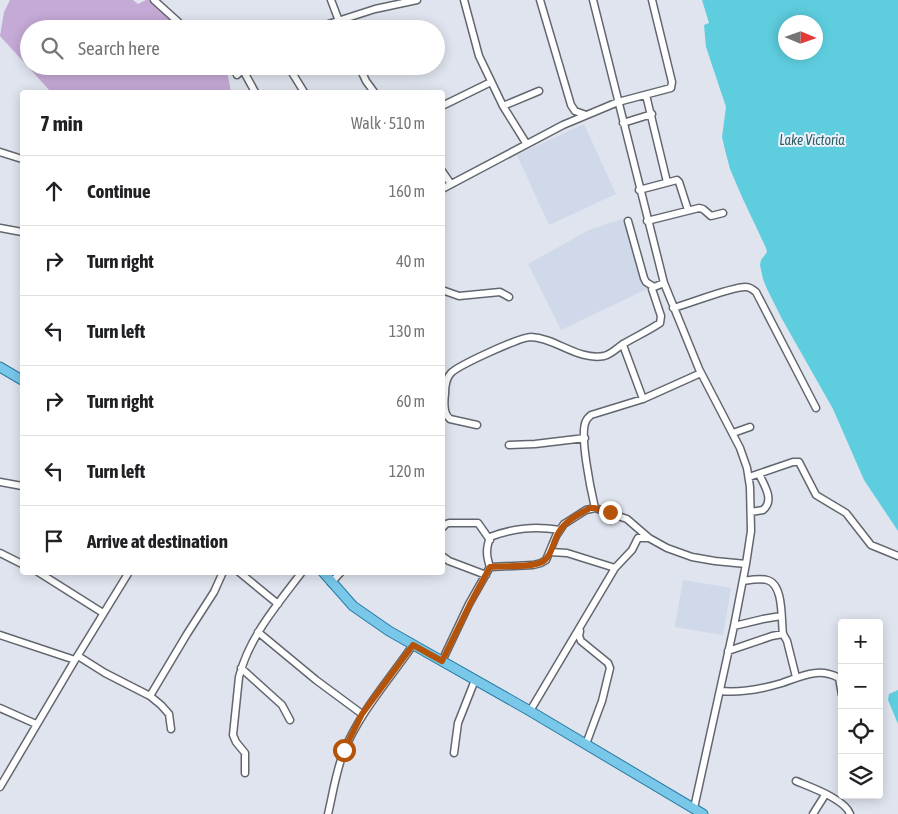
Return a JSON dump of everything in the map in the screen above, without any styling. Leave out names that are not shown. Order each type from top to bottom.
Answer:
[{"type":"main road","points":[[0,367],[20,379]]},
{"type":"main road","points":[[325,575],[353,606],[388,631],[530,711],[703,814]]},
{"type":"street","points":[[154,0],[176,20]]},
{"type":"street","points":[[331,0],[339,20],[375,9],[416,0]]},
{"type":"street","points":[[464,0],[479,56],[503,106],[526,143]]},
{"type":"street","points":[[540,0],[571,105],[575,111],[586,115]]},
{"type":"street","points":[[595,0],[639,190],[664,283],[701,373],[733,433],[749,477],[751,531],[746,564],[694,808]]},
{"type":"street","points":[[445,187],[486,167],[526,143],[586,115],[618,102],[669,89],[672,84],[652,0]]},
{"type":"street","points":[[248,75],[254,90]]},
{"type":"street","points":[[294,75],[303,90]]},
{"type":"street","points":[[363,75],[373,90]]},
{"type":"street","points":[[445,105],[491,82]]},
{"type":"street","points":[[503,106],[539,91]]},
{"type":"street","points":[[646,95],[667,182]]},
{"type":"street","points":[[623,123],[652,114]]},
{"type":"street","points":[[0,152],[20,158]]},
{"type":"street","points":[[445,175],[451,184]]},
{"type":"street","points":[[639,190],[674,180],[679,182],[688,210]]},
{"type":"street","points":[[647,221],[701,208],[711,216],[722,213]]},
{"type":"street","points":[[628,221],[644,278],[646,282],[654,287]]},
{"type":"street","points":[[0,228],[20,232]]},
{"type":"street","points":[[445,388],[450,374],[458,368],[515,341],[529,337],[582,354],[604,356],[661,322],[661,316],[652,293],[654,287],[664,283]]},
{"type":"street","points":[[673,308],[736,288],[752,288],[756,292],[816,408]]},
{"type":"street","points":[[445,291],[459,296],[501,292],[509,297]]},
{"type":"street","points":[[623,344],[643,399]]},
{"type":"street","points":[[9,372],[20,374]]},
{"type":"street","points":[[594,508],[586,464],[585,422],[591,415],[643,399],[701,373]]},
{"type":"street","points":[[445,413],[450,419],[477,424]]},
{"type":"street","points":[[733,433],[750,427]]},
{"type":"street","points":[[509,445],[585,438]]},
{"type":"street","points":[[749,477],[793,462],[799,462],[816,495],[846,513],[871,546],[898,556]]},
{"type":"street","points":[[751,512],[764,510],[769,502],[769,496],[760,474]]},
{"type":"street","points":[[0,482],[20,486]]},
{"type":"street","points":[[490,567],[533,565],[546,560],[560,530],[570,520],[586,510],[594,508],[628,519],[649,538],[666,548],[715,561],[746,564]]},
{"type":"street","points":[[445,525],[450,523],[476,523],[480,525],[490,540]]},
{"type":"street","points":[[442,661],[490,567],[486,556],[486,547],[490,538],[522,528],[536,527],[560,530]]},
{"type":"street","points":[[530,711],[615,568],[632,550],[638,538],[649,538]]},
{"type":"street","points":[[550,552],[567,553],[615,568]]},
{"type":"street","points":[[0,553],[20,563]]},
{"type":"street","points":[[445,558],[486,575]]},
{"type":"street","points":[[43,575],[103,613]]},
{"type":"street","points":[[0,787],[36,724],[127,575]]},
{"type":"street","points":[[150,696],[214,592],[222,575]]},
{"type":"street","points":[[243,575],[278,604]]},
{"type":"street","points":[[245,773],[245,753],[233,735],[238,677],[258,632],[300,575]]},
{"type":"street","points":[[332,583],[339,575]]},
{"type":"street","points":[[743,581],[766,580],[774,584],[779,594],[783,634],[787,641],[796,677]]},
{"type":"street","points":[[734,626],[781,616]]},
{"type":"street","points":[[582,625],[580,639],[608,663],[610,668],[602,701],[586,744]]},
{"type":"street","points":[[258,632],[316,680],[362,714]]},
{"type":"street","points":[[728,651],[783,634]]},
{"type":"street","points":[[0,635],[76,658],[150,696],[169,714],[171,729]]},
{"type":"street","points":[[328,814],[339,763],[362,714],[413,645]]},
{"type":"street","points":[[241,668],[282,705],[290,720]]},
{"type":"street","points":[[720,691],[731,692],[758,689],[805,674],[816,673],[838,677]]},
{"type":"street","points":[[454,753],[458,723],[475,680]]},
{"type":"street","points":[[0,708],[36,724]]},
{"type":"street","points":[[796,781],[844,805],[850,814]]},
{"type":"street","points":[[813,814],[825,795]]},
{"type":"shaded area","points":[[10,0],[133,0],[138,4],[146,0],[153,0],[175,20],[20,20],[20,58],[0,36],[4,12]]},
{"type":"shaded area","points":[[36,75],[228,75],[231,90],[49,90]]},
{"type":"shaded area","points":[[584,124],[616,194],[549,225],[517,155]]},
{"type":"shaded area","points":[[625,218],[647,289],[561,330],[528,264],[589,230]]},
{"type":"shaded area","points":[[683,580],[731,588],[723,635],[675,627]]},
{"type":"water","name":"Lake Victoria","points":[[702,0],[898,0],[898,531],[864,480],[833,409],[782,319],[763,279],[760,265],[767,252],[730,169],[722,137],[726,107],[706,47],[704,25],[709,23]]},
{"type":"water","points":[[898,690],[898,724],[888,700],[889,694]]},
{"type":"route","points":[[344,750],[362,714],[413,645],[442,661],[490,567],[541,563],[546,560],[556,536],[564,524],[590,508],[610,512]]}]
